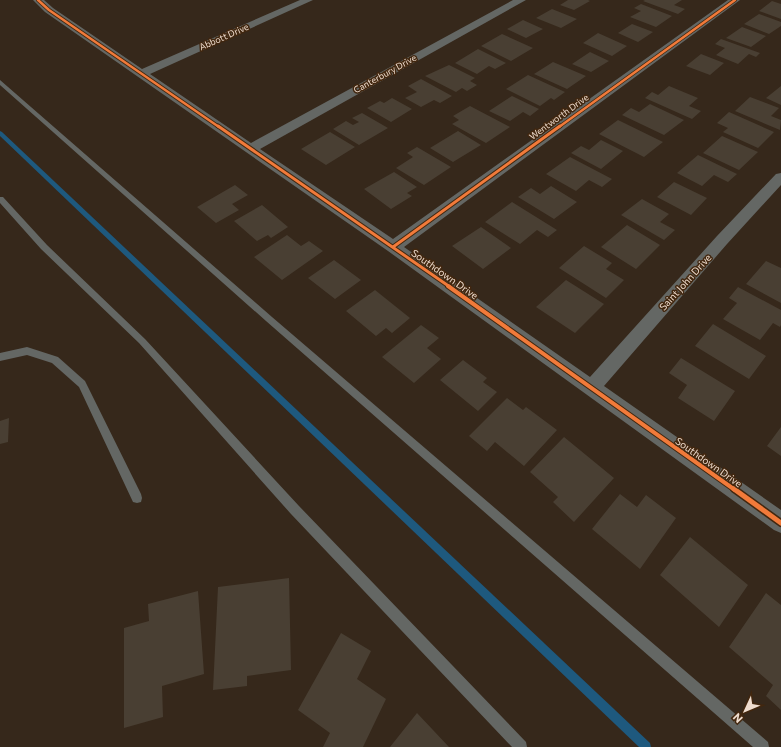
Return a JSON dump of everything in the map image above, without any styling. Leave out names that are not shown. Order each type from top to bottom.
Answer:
[{"type":"street","name":"Southdown Drive","points":[[38,0],[49,10],[140,74],[393,247],[781,522]]},
{"type":"street","name":"Abbott Drive","points":[[140,74],[308,0]]},
{"type":"street","name":"Canterbury Drive","points":[[249,149],[521,0]]},
{"type":"street","name":"Wentworth Drive","points":[[393,247],[735,0]]},
{"type":"street","name":"Saint John Drive","points":[[591,388],[722,240],[781,177]]},
{"type":"lane","points":[[0,82],[269,319],[763,747]]},
{"type":"lane","points":[[0,199],[44,247],[142,341],[296,510],[521,747]]},
{"type":"lane","points":[[0,357],[28,351],[55,360],[82,384],[136,498]]},
{"type":"building","points":[[568,0],[590,1],[574,10],[560,5]]},
{"type":"building","points":[[682,0],[674,5],[685,9],[678,14],[643,1]]},
{"type":"building","points":[[772,1],[781,4],[781,19],[759,11]]},
{"type":"building","points":[[641,4],[672,16],[656,27],[630,17],[641,11],[634,8]]},
{"type":"building","points":[[552,9],[577,19],[561,28],[536,18]]},
{"type":"building","points":[[759,14],[781,22],[781,26],[769,34],[744,24]]},
{"type":"building","points":[[523,20],[543,29],[526,38],[507,29]]},
{"type":"building","points":[[632,24],[653,32],[638,42],[618,33]]},
{"type":"building","points":[[742,27],[766,36],[751,47],[726,38]]},
{"type":"building","points":[[598,33],[627,46],[612,56],[583,43]]},
{"type":"building","points":[[502,34],[533,48],[511,61],[481,46]]},
{"type":"building","points":[[721,39],[760,53],[756,57],[749,54],[738,64],[716,55],[725,48],[715,44]]},
{"type":"building","points":[[478,49],[506,63],[495,69],[489,66],[477,74],[455,63]]},
{"type":"building","points":[[590,52],[609,61],[591,72],[572,64]]},
{"type":"building","points":[[701,54],[724,63],[710,75],[686,66]]},
{"type":"building","points":[[553,62],[586,76],[567,89],[534,74]]},
{"type":"building","points":[[449,65],[475,78],[470,81],[477,85],[467,91],[462,88],[456,92],[425,76]]},
{"type":"building","points":[[528,75],[565,92],[554,100],[551,98],[540,106],[506,89]]},
{"type":"building","points":[[421,79],[452,96],[440,103],[434,100],[421,107],[405,98],[417,92],[408,86]]},
{"type":"building","points":[[669,86],[698,98],[689,106],[701,111],[692,119],[645,98],[652,92],[658,95]]},
{"type":"building","points":[[781,86],[781,105],[766,98]]},
{"type":"building","points":[[512,96],[539,109],[530,116],[523,112],[510,121],[489,111]]},
{"type":"building","points":[[750,97],[779,108],[771,116],[781,120],[780,130],[735,111]]},
{"type":"building","points":[[392,98],[412,109],[391,122],[367,108],[380,101],[384,103]]},
{"type":"building","points":[[650,104],[684,120],[664,135],[622,115],[631,108],[639,112]]},
{"type":"building","points":[[470,106],[510,127],[486,143],[452,124],[459,120],[453,116]]},
{"type":"building","points":[[729,112],[774,132],[758,148],[723,132],[728,128],[717,123]]},
{"type":"building","points":[[362,113],[388,128],[359,145],[333,129],[346,121],[353,125],[359,122],[352,118]]},
{"type":"building","points":[[618,120],[663,142],[644,157],[599,134]]},
{"type":"building","points":[[458,131],[481,145],[453,162],[430,148]]},
{"type":"building","points":[[330,132],[355,147],[326,165],[301,149]]},
{"type":"building","points":[[722,136],[758,152],[739,170],[703,153]]},
{"type":"building","points":[[601,140],[623,151],[601,169],[571,153],[581,146],[589,150]]},
{"type":"building","points":[[417,147],[451,167],[424,185],[396,168],[413,157],[407,153]]},
{"type":"building","points":[[698,155],[737,174],[728,182],[714,175],[702,186],[677,173]]},
{"type":"building","points":[[570,157],[612,179],[602,187],[589,180],[576,191],[546,174]]},
{"type":"building","points":[[394,172],[417,187],[407,193],[412,196],[391,209],[364,189]]},
{"type":"building","points":[[674,182],[707,198],[691,215],[657,197]]},
{"type":"building","points":[[235,185],[248,195],[232,204],[239,210],[216,223],[197,207]]},
{"type":"building","points":[[551,186],[577,202],[554,219],[518,197],[531,188],[540,194]]},
{"type":"building","points":[[642,199],[669,214],[660,222],[675,230],[664,240],[621,215]]},
{"type":"building","points":[[512,202],[557,230],[548,237],[537,230],[520,244],[485,222]]},
{"type":"building","points":[[262,205],[288,227],[271,238],[268,235],[257,241],[234,221]]},
{"type":"building","points":[[627,225],[660,245],[636,269],[601,247]]},
{"type":"building","points":[[481,227],[511,248],[483,269],[452,246]]},
{"type":"building","points":[[287,235],[301,246],[309,241],[323,251],[282,280],[254,257]]},
{"type":"building","points":[[584,246],[612,263],[606,269],[624,280],[606,298],[559,268]]},
{"type":"building","points":[[334,260],[361,280],[335,299],[308,278]]},
{"type":"building","points":[[766,261],[781,268],[781,303],[746,284]]},
{"type":"building","points":[[566,280],[604,304],[575,333],[536,307]]},
{"type":"building","points":[[738,287],[781,310],[780,327],[773,323],[760,340],[723,319],[737,303],[729,298]]},
{"type":"building","points":[[375,290],[410,318],[392,333],[386,328],[376,336],[346,311]]},
{"type":"building","points":[[713,324],[766,356],[749,379],[695,346]]},
{"type":"building","points":[[421,325],[439,338],[427,348],[441,359],[414,383],[382,357]]},
{"type":"building","points":[[681,358],[735,391],[714,421],[678,398],[687,385],[669,373]]},
{"type":"building","points":[[463,360],[487,378],[483,382],[497,392],[478,411],[440,380]]},
{"type":"building","points":[[507,398],[523,410],[526,407],[557,430],[524,466],[495,442],[487,451],[469,436]]},
{"type":"building","points":[[9,418],[8,442],[0,444],[0,421]]},
{"type":"building","points":[[781,427],[781,456],[767,446]]},
{"type":"building","points":[[564,437],[614,478],[574,522],[553,502],[558,497],[530,472]]},
{"type":"building","points":[[620,494],[637,507],[646,495],[676,518],[640,569],[592,529]]},
{"type":"building","points":[[690,537],[748,585],[719,627],[660,575]]},
{"type":"building","points":[[289,578],[291,670],[247,676],[247,686],[213,690],[218,587]]},
{"type":"building","points":[[198,591],[204,674],[162,686],[163,717],[124,728],[124,628],[149,621],[148,604]]},
{"type":"building","points":[[766,593],[781,605],[781,710],[766,696],[773,685],[729,647]]},
{"type":"building","points":[[341,633],[371,651],[357,679],[386,699],[363,747],[323,747],[330,733],[298,710]]},
{"type":"building","points":[[417,713],[449,747],[390,747]]},
{"type":"waterway","points":[[0,133],[646,747]]},
{"type":"cycle path","points":[[38,0],[49,10],[393,247],[781,523]]},
{"type":"cycle path","points":[[393,247],[735,0]]}]
